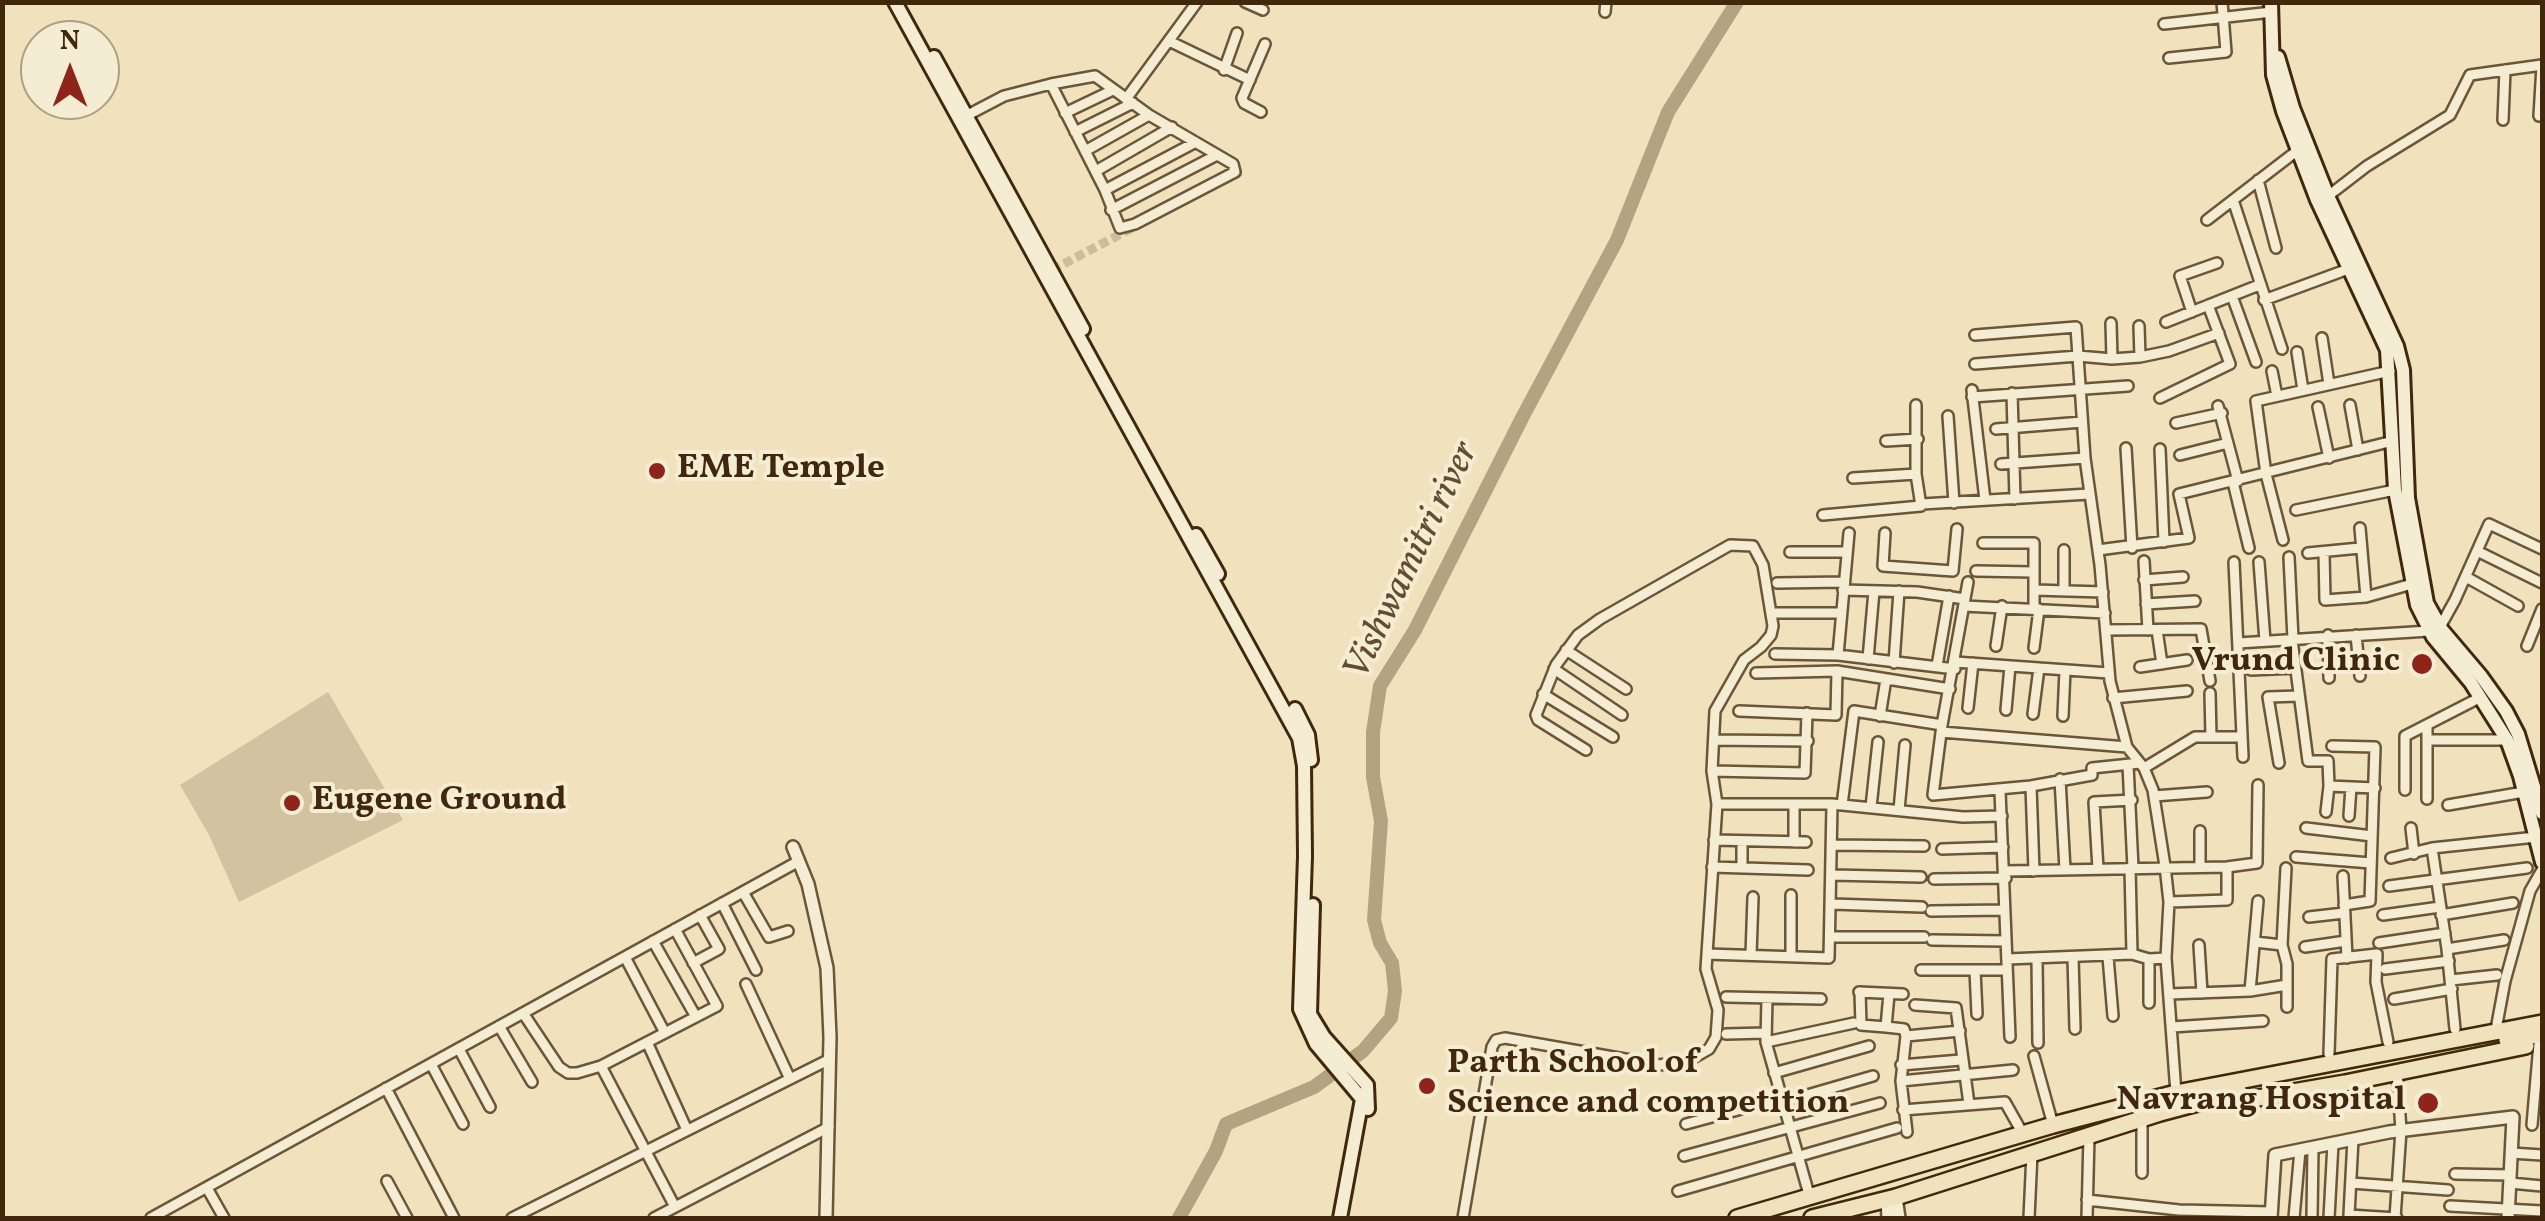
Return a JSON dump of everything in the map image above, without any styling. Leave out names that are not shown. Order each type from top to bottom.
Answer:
[{"type":"main road","points":[[901,5],[1300,738],[1306,903],[1300,998],[1303,1021],[1370,1101],[1348,1218]]},
{"type":"main road","points":[[2272,7],[2274,75],[2298,150],[2317,200],[2356,266]]},
{"type":"main road","points":[[2273,40],[2293,108],[2397,371],[2408,498],[2434,629],[2507,740],[2542,862]]},
{"type":"main road","points":[[2397,371],[2395,490],[2421,618],[2506,711],[2518,734],[2541,803]]},
{"type":"main road","points":[[2209,1094],[2216,1078],[2455,1029],[2542,1020]]},
{"type":"main road","points":[[1812,1218],[1891,1198],[2209,1094],[2542,1020]]},
{"type":"main road","points":[[2233,1089],[2541,1040]]},
{"type":"main road","points":[[1737,1218],[2176,1093],[2209,1094],[2226,1103],[2397,1072],[2541,1040]]},
{"type":"main road","points":[[1340,1218],[1363,1090]]},
{"type":"street","points":[[1075,132],[1130,101],[1196,2]]},
{"type":"street","points":[[1245,2],[1263,10]]},
{"type":"street","points":[[2169,58],[2226,52],[2222,2]]},
{"type":"street","points":[[2164,24],[2222,18],[2272,7]]},
{"type":"street","points":[[1224,70],[1237,32]]},
{"type":"street","points":[[1169,40],[1250,80]]},
{"type":"street","points":[[1262,112],[1242,101],[1265,44]]},
{"type":"street","points":[[2328,196],[2380,157],[2450,115],[2470,75],[2542,66],[2539,116]]},
{"type":"street","points":[[2503,120],[2505,70]]},
{"type":"street","points":[[962,118],[1004,96],[1051,84],[1095,76],[1149,115],[1233,164],[1234,172],[1120,228],[1051,84]]},
{"type":"street","points":[[1065,112],[1113,90]]},
{"type":"street","points":[[1085,151],[1149,115]]},
{"type":"street","points":[[1096,171],[1172,127]]},
{"type":"street","points":[[1105,190],[1194,143]]},
{"type":"street","points":[[2207,220],[2298,150]]},
{"type":"street","points":[[1111,210],[1215,156]]},
{"type":"street","points":[[2258,180],[2276,248]]},
{"type":"street","points":[[2233,200],[2282,349]]},
{"type":"street","points":[[2192,312],[2180,276],[2217,263]]},
{"type":"street","points":[[2264,300],[2356,266]]},
{"type":"street","points":[[2166,322],[2259,285]]},
{"type":"street","points":[[2232,296],[2256,362]]},
{"type":"street","points":[[2160,398],[2230,364],[2208,305]]},
{"type":"street","points":[[2111,323],[2112,359]]},
{"type":"street","points":[[2139,326],[2140,357]]},
{"type":"street","points":[[1975,336],[2076,327],[2085,458],[2113,698],[2127,747],[2142,765],[2154,796],[2165,866],[2169,902],[2166,958],[2176,1093]]},
{"type":"street","points":[[1975,364],[2078,356],[2140,357],[2218,333]]},
{"type":"street","points":[[2322,338],[2329,384]]},
{"type":"street","points":[[2298,352],[2303,390]]},
{"type":"street","points":[[2272,371],[2277,396]]},
{"type":"street","points":[[2283,540],[2266,474],[2256,400],[2397,371]]},
{"type":"street","points":[[1985,500],[1972,393],[2128,386]]},
{"type":"street","points":[[2012,393],[2015,498]]},
{"type":"street","points":[[1916,405],[1916,474],[1922,504]]},
{"type":"street","points":[[2350,405],[2358,450]]},
{"type":"street","points":[[2318,407],[2329,458]]},
{"type":"street","points":[[2176,423],[2220,410],[2249,548]]},
{"type":"street","points":[[1948,416],[1954,503]]},
{"type":"street","points":[[1996,429],[2082,422]]},
{"type":"street","points":[[1886,441],[1918,439]]},
{"type":"street","points":[[2098,550],[2189,538],[2179,494],[2393,441]]},
{"type":"street","points":[[2180,454],[2228,443]]},
{"type":"street","points":[[2126,448],[2132,548]]},
{"type":"street","points":[[2160,449],[2164,542]]},
{"type":"street","points":[[2000,464],[2085,458]]},
{"type":"street","points":[[1854,478],[1916,474]]},
{"type":"street","points":[[2296,510],[2395,490]]},
{"type":"street","points":[[1823,515],[1922,504],[2089,494]]},
{"type":"street","points":[[2238,643],[2434,629],[2466,576],[2489,524],[2542,549]]},
{"type":"street","points":[[2360,528],[2366,597]]},
{"type":"street","points":[[1885,533],[1884,566],[1953,571],[1957,529]]},
{"type":"street","points":[[1838,655],[1848,533]]},
{"type":"street","points":[[1983,543],[2034,543],[2034,648]]},
{"type":"street","points":[[1464,1218],[1494,1042],[1505,1038],[1659,1065],[1688,1061],[1708,1049],[1718,1029],[1716,1000],[1706,969],[1717,804],[1712,771],[1715,711],[1744,660],[1771,636],[1764,565],[1753,546],[1730,545],[1578,635],[1554,669],[1537,710],[1538,720],[1586,750]]},
{"type":"street","points":[[2308,553],[2360,548]]},
{"type":"street","points":[[2064,550],[2064,591]]},
{"type":"street","points":[[2477,551],[2542,583]]},
{"type":"street","points":[[1790,552],[1848,552]]},
{"type":"street","points":[[2324,553],[2325,600],[2366,597],[2412,584]]},
{"type":"street","points":[[2289,557],[2295,668],[2308,761],[2328,761],[2326,812]]},
{"type":"street","points":[[2144,561],[2146,604],[2162,664]]},
{"type":"street","points":[[2234,562],[2243,758]]},
{"type":"street","points":[[2260,562],[2265,641]]},
{"type":"street","points":[[1917,592],[1918,569]]},
{"type":"street","points":[[1976,571],[2034,572]]},
{"type":"street","points":[[2466,576],[2518,606]]},
{"type":"street","points":[[2144,580],[2184,578]]},
{"type":"street","points":[[1777,582],[1917,592],[1965,602],[2105,613]]},
{"type":"street","points":[[1968,582],[1933,795],[2000,791],[2092,776],[2092,768],[2142,765],[2195,737],[2242,737]]},
{"type":"street","points":[[2034,590],[2103,592]]},
{"type":"street","points":[[1868,659],[1874,591]]},
{"type":"street","points":[[1894,663],[1899,591]]},
{"type":"street","points":[[1937,666],[1949,596]]},
{"type":"street","points":[[2146,604],[2195,600]]},
{"type":"street","points":[[1996,646],[2002,606]]},
{"type":"street","points":[[2527,646],[2542,609]]},
{"type":"street","points":[[1776,613],[1840,612]]},
{"type":"street","points":[[2107,630],[2202,629],[2210,687],[2211,737]]},
{"type":"street","points":[[2356,635],[2360,676]]},
{"type":"street","points":[[2328,636],[2329,678]]},
{"type":"street","points":[[1566,650],[1626,689]]},
{"type":"street","points":[[1775,654],[2110,673]]},
{"type":"street","points":[[2140,667],[2187,660]]},
{"type":"street","points":[[1968,708],[1974,663]]},
{"type":"street","points":[[2006,710],[2010,666]]},
{"type":"street","points":[[2032,714],[2039,668]]},
{"type":"street","points":[[2251,670],[2295,668]]},
{"type":"street","points":[[1554,669],[1622,715]]},
{"type":"street","points":[[2063,716],[2065,670]]},
{"type":"street","points":[[1756,673],[1837,672],[1950,689]]},
{"type":"street","points":[[1739,712],[1836,715],[1837,672]]},
{"type":"street","points":[[1880,716],[1886,679]]},
{"type":"street","points":[[2113,698],[2187,691]]},
{"type":"street","points":[[1543,694],[1612,737]]},
{"type":"street","points":[[2278,764],[2268,697],[2299,696]]},
{"type":"street","points":[[2404,790],[2405,736],[2481,697]]},
{"type":"street","points":[[1707,954],[1830,958],[1837,804],[1854,712],[1941,729],[2127,747]]},
{"type":"street","points":[[1712,771],[1805,773],[1807,713]]},
{"type":"street","points":[[2426,799],[2427,726]]},
{"type":"street","points":[[1715,740],[1808,741]]},
{"type":"street","points":[[2428,740],[2507,740]]},
{"type":"street","points":[[1870,807],[1878,742]]},
{"type":"street","points":[[1898,810],[1905,745]]},
{"type":"street","points":[[2309,918],[2370,901],[2376,747],[2332,746]]},
{"type":"street","points":[[2128,765],[2132,800],[2132,954]]},
{"type":"street","points":[[2060,780],[2065,870]]},
{"type":"street","points":[[1934,879],[2034,871],[2258,863],[2258,785]]},
{"type":"street","points":[[2031,786],[2034,871]]},
{"type":"street","points":[[2329,786],[2374,788]]},
{"type":"street","points":[[2349,816],[2351,787]]},
{"type":"street","points":[[2000,791],[2010,1037]]},
{"type":"street","points":[[2154,796],[2207,792]]},
{"type":"street","points":[[2448,805],[2524,792]]},
{"type":"street","points":[[2098,869],[2094,802],[2132,800]]},
{"type":"street","points":[[1717,804],[1837,804],[1963,817],[2002,816]]},
{"type":"street","points":[[1794,804],[1794,842]]},
{"type":"street","points":[[2306,828],[2372,836]]},
{"type":"street","points":[[2412,828],[2414,854]]},
{"type":"street","points":[[2200,831],[2200,866]]},
{"type":"street","points":[[2391,858],[2432,848],[2536,837]]},
{"type":"street","points":[[1714,840],[1806,842]]},
{"type":"street","points":[[1742,840],[1742,868]]},
{"type":"street","points":[[1833,845],[1924,846]]},
{"type":"street","points":[[793,847],[808,884],[827,968],[830,1127],[826,1218]]},
{"type":"street","points":[[1942,849],[2002,847]]},
{"type":"street","points":[[2432,848],[2455,1029]]},
{"type":"street","points":[[2296,856],[2371,863]]},
{"type":"street","points":[[151,1218],[799,861]]},
{"type":"street","points":[[2169,902],[2227,900],[2227,867]]},
{"type":"street","points":[[1712,868],[1808,870]]},
{"type":"street","points":[[2286,868],[2282,945],[2287,1007]]},
{"type":"street","points":[[2389,886],[2527,868]]},
{"type":"street","points":[[2497,1024],[2530,892],[2542,870]]},
{"type":"street","points":[[1832,876],[1920,878]]},
{"type":"street","points":[[2343,876],[2347,958]]},
{"type":"street","points":[[743,892],[769,937]]},
{"type":"street","points":[[1791,956],[1792,895]]},
{"type":"street","points":[[1751,955],[1753,896]]},
{"type":"street","points":[[2250,991],[2258,901]]},
{"type":"street","points":[[722,903],[756,970]]},
{"type":"street","points":[[1832,904],[2003,910]]},
{"type":"street","points":[[2384,915],[2513,904]]},
{"type":"street","points":[[693,963],[719,949],[700,915]]},
{"type":"street","points":[[522,1013],[559,1066],[577,1073],[602,1066],[696,1017],[716,1006],[675,929]]},
{"type":"street","points":[[746,950],[788,931]]},
{"type":"street","points":[[2379,942],[2445,933]]},
{"type":"street","points":[[1830,937],[2006,941]]},
{"type":"street","points":[[2305,947],[2346,940]]},
{"type":"street","points":[[2447,950],[2504,940]]},
{"type":"street","points":[[653,941],[696,1017]]},
{"type":"street","points":[[2255,942],[2282,945]]},
{"type":"street","points":[[2199,945],[2202,993]]},
{"type":"street","points":[[1921,970],[1975,970],[2038,959],[2132,954],[2166,958]]},
{"type":"street","points":[[2329,1054],[2332,960],[2377,954],[2376,982],[2388,1042]]},
{"type":"street","points":[[624,957],[665,1033]]},
{"type":"street","points":[[2108,957],[2113,1016]]},
{"type":"street","points":[[2073,958],[2076,1029]]},
{"type":"street","points":[[2038,959],[2038,1043]]},
{"type":"street","points":[[2149,959],[2149,1002]]},
{"type":"street","points":[[2385,969],[2449,962]]},
{"type":"street","points":[[1975,970],[1978,1014]]},
{"type":"street","points":[[2394,999],[2498,975]]},
{"type":"street","points":[[746,984],[790,1079]]},
{"type":"street","points":[[2169,994],[2250,991],[2287,985]]},
{"type":"street","points":[[1678,1191],[1902,1130],[1904,1029],[1861,1025],[1858,992],[1903,994]]},
{"type":"street","points":[[1886,1027],[1889,994]]},
{"type":"street","points":[[1726,997],[1821,999]]},
{"type":"street","points":[[1767,998],[1766,1038],[1810,1198]]},
{"type":"street","points":[[1915,1005],[1956,1008],[1969,1104]]},
{"type":"street","points":[[2172,1028],[2263,1021]]},
{"type":"street","points":[[1726,1034],[1766,1038],[1854,1023]]},
{"type":"street","points":[[500,1026],[532,1082]]},
{"type":"street","points":[[1906,1036],[1960,1032]]},
{"type":"street","points":[[2513,1124],[2537,1126],[2541,1040]]},
{"type":"street","points":[[646,1042],[687,1130]]},
{"type":"street","points":[[1774,1073],[1869,1046]]},
{"type":"street","points":[[458,1048],[490,1107]]},
{"type":"street","points":[[2034,1056],[2053,1125]]},
{"type":"street","points":[[512,1218],[830,1058]]},
{"type":"street","points":[[1901,1064],[1961,1060]]},
{"type":"street","points":[[431,1064],[463,1124]]},
{"type":"street","points":[[602,1066],[675,1208]]},
{"type":"street","points":[[1901,1081],[2014,1070]]},
{"type":"street","points":[[2353,1139],[2349,1215],[2396,1218],[2401,1130],[2397,1072]]},
{"type":"street","points":[[1686,1124],[1874,1076]]},
{"type":"street","points":[[386,1088],[454,1218]]},
{"type":"street","points":[[1903,1110],[2005,1102],[2023,1134]]},
{"type":"street","points":[[1684,1156],[1880,1103]]},
{"type":"street","points":[[2087,1200],[2179,1214],[2271,1215],[2275,1156],[2401,1130],[2513,1117],[2508,1214]]},
{"type":"street","points":[[2142,1118],[2142,1173]]},
{"type":"street","points":[[654,1218],[830,1127]]},
{"type":"street","points":[[2087,1218],[2088,1136]]},
{"type":"street","points":[[2329,1218],[2333,1143]]},
{"type":"street","points":[[2294,1218],[2306,1148]]},
{"type":"street","points":[[2306,1148],[2312,1218]]},
{"type":"street","points":[[2029,1218],[2032,1153]]},
{"type":"street","points":[[2511,1153],[2542,1156]]},
{"type":"street","points":[[2454,1174],[2542,1186]]},
{"type":"street","points":[[386,1181],[406,1218]]},
{"type":"street","points":[[2351,1183],[2448,1190]]},
{"type":"street","points":[[207,1188],[224,1218]]},
{"type":"street","points":[[1888,1218],[1891,1198]]},
{"type":"street","points":[[1891,1198],[1899,1218]]},
{"type":"street","points":[[2450,1206],[2508,1214],[2542,1211]]},
{"type":"shaded area","name":"Eugene Ground","points":[[328,692],[403,820],[239,902],[209,835],[180,785]]},
{"type":"waterway","name":"Vishwamitri river","points":[[1179,1218],[1216,1151],[1226,1124],[1314,1087],[1363,1051],[1391,1018],[1395,991],[1392,963],[1380,943],[1374,920],[1381,821],[1373,777],[1373,732],[1380,686],[1415,630],[1617,240],[1668,112],[1737,2]]},
{"type":"tunnel","points":[[1052,270],[1138,225]]},
{"type":"place","name":"EME Temple","points":[[657,471]]},
{"type":"place","name":"Vrund Clinic","points":[[2422,664]]},
{"type":"place","name":"Eugene Ground","points":[[292,803]]},
{"type":"place","name":"Parth School of Science and competition","points":[[1427,1086]]},
{"type":"place","name":"Navrang Hospital","points":[[2428,1103]]}]
